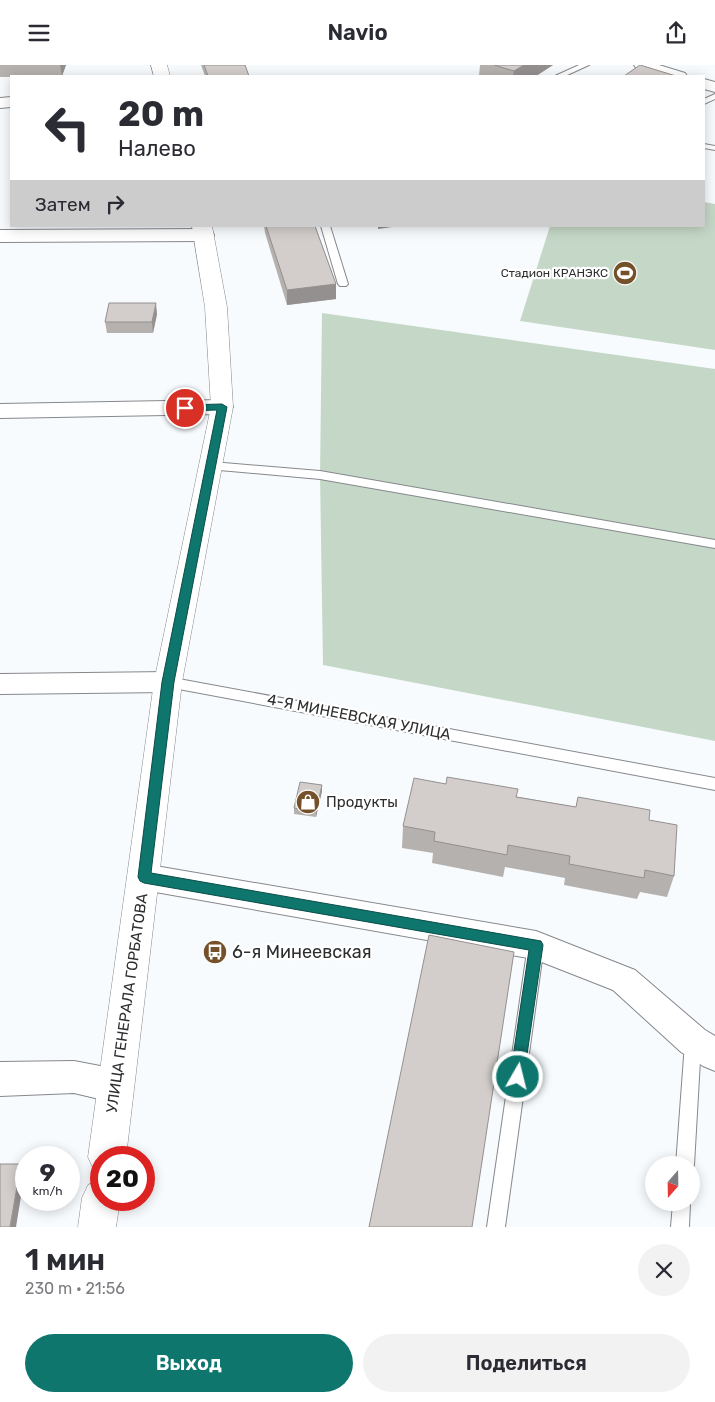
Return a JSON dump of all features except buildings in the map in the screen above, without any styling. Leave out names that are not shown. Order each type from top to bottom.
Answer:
[{"type":"street","points":[[642,65],[676,75]]},
{"type":"street","points":[[0,236],[204,231]]},
{"type":"street","name":"УЛИЦА ГЕНЕРАЛА ГОРБАТОВА","points":[[108,1146],[168,682],[212,466],[222,407],[216,307],[204,231]]},
{"type":"street","points":[[0,411],[222,407]]},
{"type":"street","name":"4-Я МИНЕЕВСКАЯ УЛИЦА","points":[[0,684],[168,682]]},
{"type":"street","points":[[144,877],[536,945],[624,980],[704,1048]]},
{"type":"street","points":[[0,1079],[74,1077],[116,1086]]},
{"type":"street","points":[[98,1227],[100,1211]]},
{"type":"lane","points":[[561,75],[585,65]]},
{"type":"lane","points":[[325,227],[343,284]]},
{"type":"lane","points":[[212,466],[320,475],[715,544]]},
{"type":"lane","name":"4-Я МИНЕЕВСКАЯ УЛИЦА","points":[[168,682],[715,784]]},
{"type":"lane","points":[[496,1227],[536,945]]},
{"type":"lane","points":[[686,1156],[704,1048]]},
{"type":"lane","points":[[680,1227],[681,1211]]},
{"type":"green space","name":"Стадион КРАНЭКС","points":[[705,202],[715,204],[715,350],[520,321],[550,227],[705,227]]},
{"type":"green space","points":[[322,313],[715,369],[715,741],[323,665],[320,475]]},
{"type":"place","name":"Стадион КРАНЭКС","points":[[625,273]]},
{"type":"place","name":"Продукты","points":[[308,802]]},
{"type":"place","name":"6-я Минеевская","points":[[215,952]]},
{"type":"route","points":[[185,408],[222,407],[212,466],[168,682],[144,877],[536,945],[518,1077]]}]
